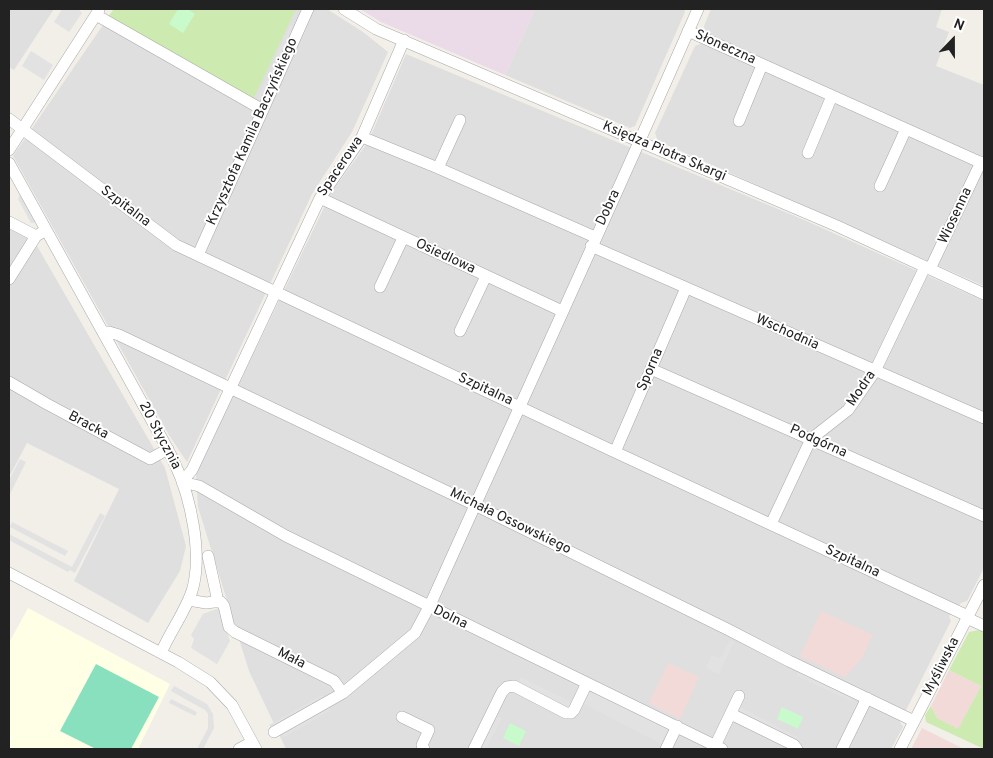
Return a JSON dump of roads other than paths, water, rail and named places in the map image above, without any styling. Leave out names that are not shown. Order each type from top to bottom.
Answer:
[{"type":"street","name":"Krzysztofa Kamila Baczyńskiego","points":[[198,255],[308,9]]},
{"type":"street","name":"Księdza Piotra Skargi","points":[[344,9],[376,28],[837,226],[984,294]]},
{"type":"street","name":"Dobra","points":[[429,607],[640,142],[698,9]]},
{"type":"street","points":[[9,150],[98,12],[263,110]]},
{"type":"street","name":"Słoneczna","points":[[688,32],[983,163]]},
{"type":"street","name":"Spacerowa","points":[[182,482],[192,470],[320,198],[362,137],[404,40]]},
{"type":"street","name":"Słoneczna","points":[[738,121],[762,65]]},
{"type":"street","points":[[808,154],[832,96]]},
{"type":"street","name":"Szpitalna","points":[[9,120],[176,245],[984,626]]},
{"type":"street","points":[[438,168],[460,120]]},
{"type":"street","points":[[880,186],[906,129]]},
{"type":"street","name":"Wschodnia","points":[[362,137],[438,168],[686,288],[984,418]]},
{"type":"street","name":"Wiosenna","points":[[927,268],[983,163]]},
{"type":"street","name":"20 Stycznia","points":[[9,164],[41,233],[103,332],[176,464],[182,482],[196,538],[197,560],[195,578],[189,600],[161,652]]},
{"type":"street","name":"Osiedlowa","points":[[320,198],[562,311]]},
{"type":"street","points":[[9,222],[41,233],[9,279]]},
{"type":"street","name":"Osiedlowa","points":[[380,287],[403,238]]},
{"type":"street","name":"Modra","points":[[771,524],[811,439],[848,410],[875,371],[927,268]]},
{"type":"street","name":"Osiedlowa","points":[[460,331],[486,276]]},
{"type":"street","name":"Sporna","points":[[615,452],[686,288]]},
{"type":"street","name":"Michała Ossowskiego","points":[[103,332],[119,335],[475,505],[914,721]]},
{"type":"street","name":"Podgórna","points":[[651,369],[984,516]]},
{"type":"street","name":"Bracka","points":[[13,384],[150,459],[168,449]]},
{"type":"street","name":"Dolna","points":[[182,482],[199,486],[286,536],[677,726],[718,748]]},
{"type":"street","points":[[189,600],[206,604],[214,602],[217,597],[208,556]]},
{"type":"street","points":[[9,573],[197,672],[222,692],[232,705],[254,746],[240,749]]},
{"type":"street","name":"Myśliwska","points":[[900,749],[984,585]]},
{"type":"street","name":"Mała","points":[[214,602],[221,602],[224,606],[229,627],[235,632],[334,681],[342,693]]},
{"type":"street","points":[[274,732],[342,693],[415,633],[429,607]]},
{"type":"street","points":[[474,749],[502,692],[507,687],[514,686],[566,713],[571,713],[587,683]]},
{"type":"street","points":[[718,748],[740,696]]},
{"type":"street","points":[[842,749],[867,698]]},
{"type":"street","points":[[731,714],[794,745],[797,749]]},
{"type":"street","points":[[402,717],[429,730],[422,745],[424,749]]},
{"type":"street","points":[[666,749],[677,726]]}]
